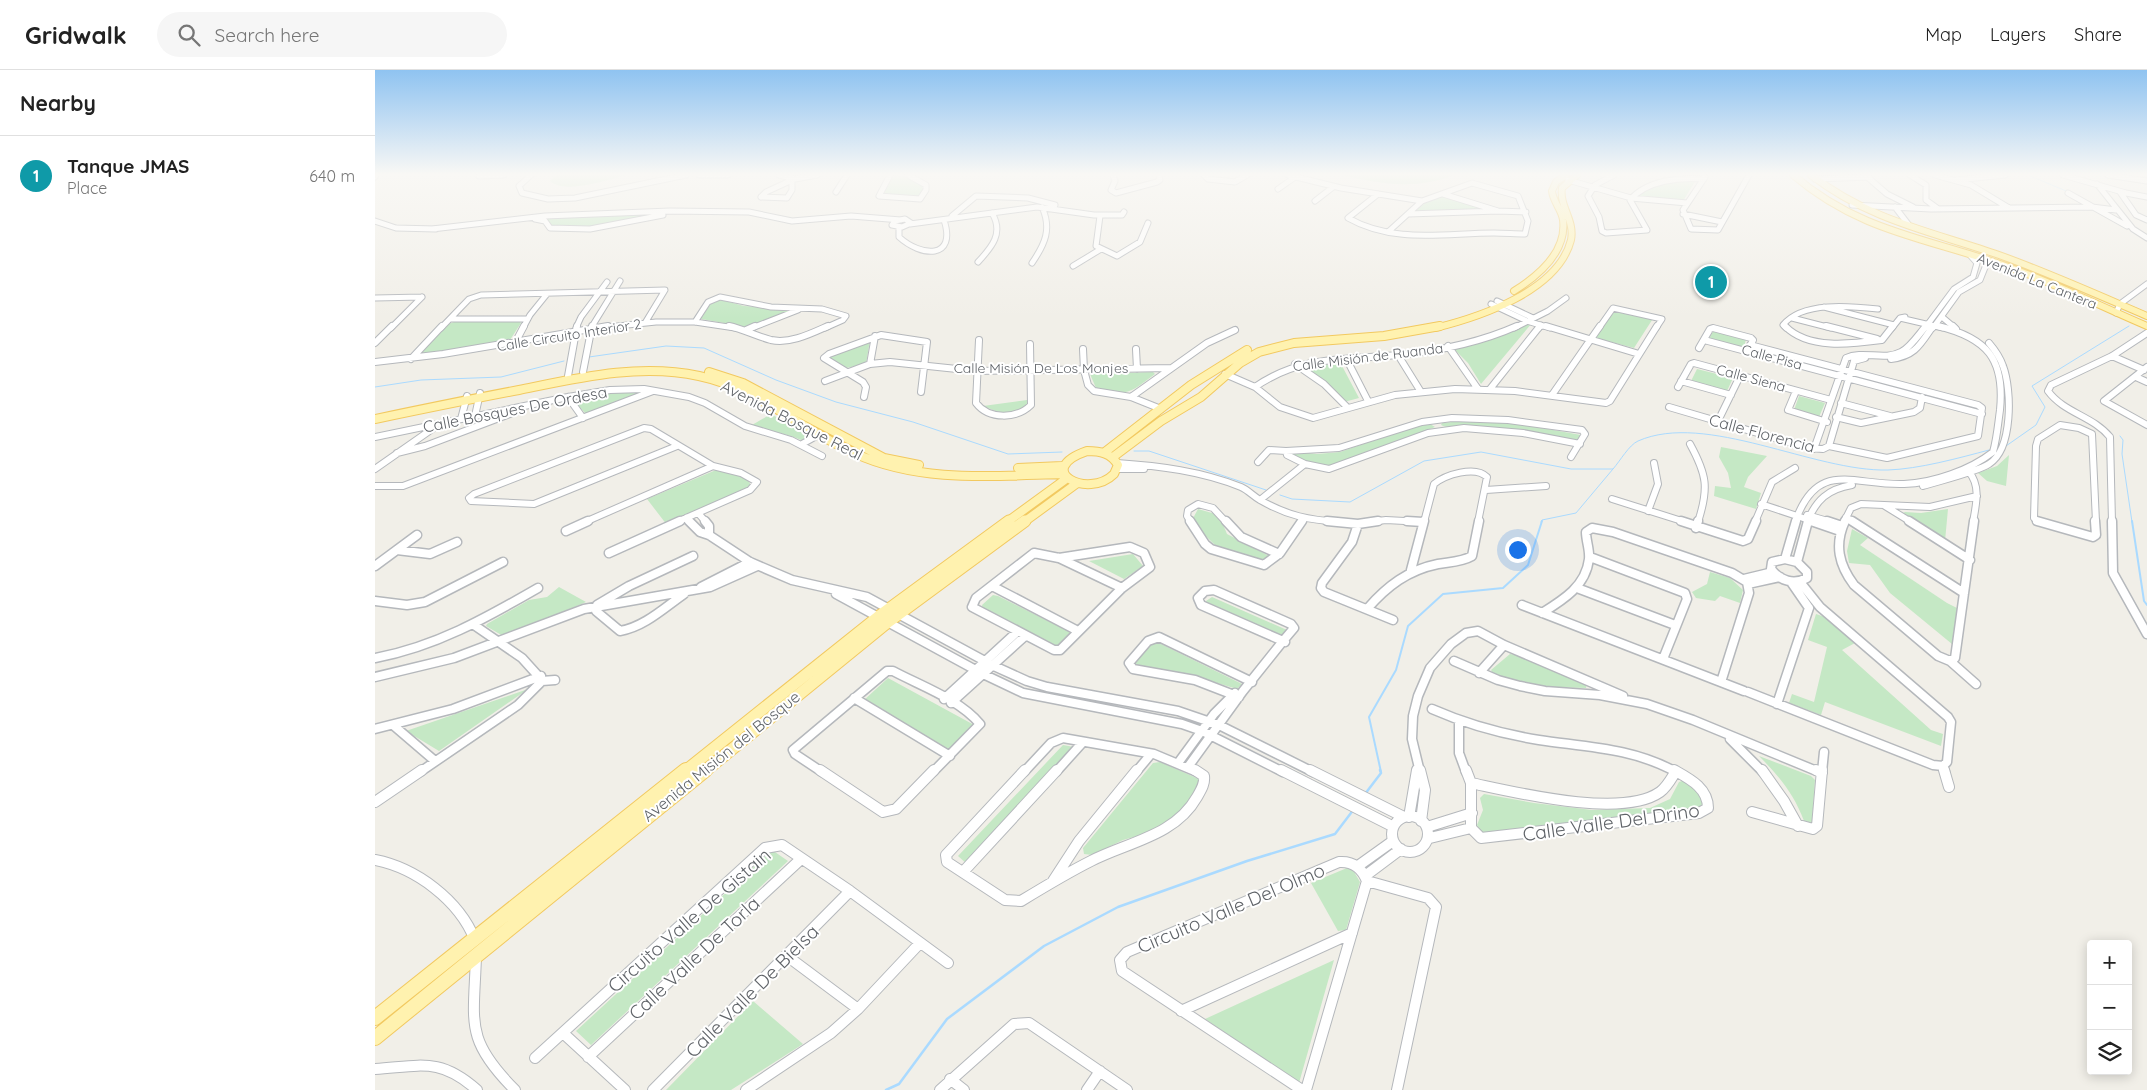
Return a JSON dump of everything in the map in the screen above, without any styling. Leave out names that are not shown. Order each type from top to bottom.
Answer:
[{"type":"main road","points":[[1113,460],[1163,408],[1231,359],[1263,344],[1297,336],[1411,327],[1458,316],[1497,304],[1544,268],[1555,250],[1563,223]]},
{"type":"main road","points":[[1113,460],[1156,424],[1198,399],[1225,374],[1248,357],[1280,345],[1409,332],[1451,324],[1536,285],[1561,259],[1570,242],[1572,230],[1571,223]]},
{"type":"main road","name":"Avenida La Cantera","points":[[1868,223],[1898,234],[1969,254],[1986,264],[2096,304],[2147,326]]},
{"type":"main road","name":"Avenida La Cantera","points":[[1892,223],[2022,264],[2144,314]]},
{"type":"main road","points":[[1555,250],[1561,259]]},
{"type":"main road","points":[[2096,304],[2110,305],[2112,302],[2109,300]]},
{"type":"main road","points":[[2125,316],[2123,314],[2125,311],[2144,314]]},
{"type":"main road","name":"Avenida Bosque Real","points":[[479,396],[583,372],[639,366],[671,366],[699,370],[734,379],[820,434],[875,463],[904,470],[990,475],[1067,476]]},
{"type":"main road","name":"Avenida Bosque Real","points":[[375,414],[584,377],[648,371],[686,373],[717,380],[778,406],[864,449],[903,463],[1067,476]]},
{"type":"main road","name":"Avenida Bosque Real","points":[[375,419],[466,398]]},
{"type":"main road","points":[[1156,424],[1163,413],[1163,408]]},
{"type":"main road","name":"Avenida Misión del Bosque","points":[[375,1018],[475,937],[1067,476],[1071,456],[1078,453],[1097,451],[1113,460]]},
{"type":"main road","points":[[1067,476],[1090,485],[1104,481],[1115,474],[1113,460]]},
{"type":"main road","name":"Avenida Misión del Bosque","points":[[375,1038],[883,619]]},
{"type":"street","points":[[380,223],[396,228],[433,229],[498,223]]},
{"type":"street","points":[[433,229],[483,223]]},
{"type":"street","points":[[547,223],[552,229],[567,230],[620,223]]},
{"type":"street","points":[[893,223],[892,225],[899,228],[915,223]]},
{"type":"street","points":[[899,228],[899,236],[904,242],[926,253],[933,254],[942,248],[947,240],[949,233],[945,223]]},
{"type":"street","points":[[978,262],[994,243],[999,232],[998,223]]},
{"type":"street","points":[[1032,263],[1048,235],[1048,223]]},
{"type":"street","points":[[1099,223],[1096,246],[1117,256],[1140,242],[1148,223]]},
{"type":"street","points":[[1357,223],[1388,232],[1431,236],[1490,233],[1525,234],[1527,223]]},
{"type":"street","points":[[1388,232],[1398,223]]},
{"type":"street","points":[[1600,223],[1603,232],[1647,230],[1643,223]]},
{"type":"street","points":[[1688,223],[1691,229],[1698,231],[1716,231],[1722,223]]},
{"type":"street","points":[[2121,223],[2147,238]]},
{"type":"street","points":[[2127,223],[2133,229]]},
{"type":"street","points":[[1073,266],[1101,249]]},
{"type":"street","points":[[1814,449],[1846,358],[1850,355],[1892,355],[1902,352],[1908,347],[1932,321],[1959,286],[1973,277],[1977,266],[1976,260],[1969,254]]},
{"type":"street","points":[[1977,266],[1986,264]]},
{"type":"street","points":[[1829,446],[1836,416],[1857,359],[1895,359],[1910,356],[1916,350],[1932,321],[1942,317],[1959,292],[1980,280],[1986,264]]},
{"type":"street","points":[[568,376],[574,332],[581,317],[607,282]]},
{"type":"street","points":[[583,372],[590,329],[595,316],[620,282]]},
{"type":"street","points":[[2116,312],[2120,304],[2147,284]]},
{"type":"street","points":[[1959,286],[1965,288]]},
{"type":"street","points":[[411,359],[469,299],[477,295],[665,290],[645,323]]},
{"type":"street","points":[[515,343],[527,319],[547,294]]},
{"type":"street","points":[[375,298],[422,296],[375,343]]},
{"type":"street","points":[[695,323],[708,302],[714,298],[765,306],[802,308]]},
{"type":"street","points":[[1497,304],[1527,321],[1534,320],[1566,298]]},
{"type":"street","points":[[1497,304],[1541,325],[1639,354]]},
{"type":"street","points":[[1797,562],[1815,502],[1821,495],[1836,487],[1855,485],[1907,487],[1969,472],[1989,464],[1999,456],[2003,446],[2007,413],[2008,378],[2000,359],[1989,342],[1932,321],[1901,318],[1882,340],[1835,343],[1815,340],[1788,331],[1784,322],[1805,311],[1822,307],[1837,305],[1878,309]]},
{"type":"street","points":[[1822,307],[1894,325]]},
{"type":"street","points":[[746,330],[802,308]]},
{"type":"street","name":"Calle Circuito Interior 2","points":[[375,362],[411,359],[590,329],[645,323],[695,323],[746,330],[781,341],[843,320],[846,316],[843,313],[802,308]]},
{"type":"street","points":[[1225,374],[1255,387],[1280,408],[1310,417],[1320,417],[1368,401],[1421,392],[1478,389],[1608,402],[1661,318],[1613,308],[1552,395]]},
{"type":"street","points":[[1785,559],[1799,515],[1810,492],[1832,482],[1851,480],[1907,487],[1988,457],[1995,446],[2002,386],[1998,369],[1988,348],[1968,334],[1949,325],[1942,317]]},
{"type":"street","points":[[1792,318],[1882,340]]},
{"type":"street","points":[[450,319],[527,319]]},
{"type":"street","name":"Calle Misión de Ruanda","points":[[1255,387],[1275,372],[1295,364],[1398,355],[1448,346],[1483,337],[1527,321]]},
{"type":"street","points":[[1490,389],[1541,325]]},
{"type":"street","points":[[1699,348],[1713,328],[1751,338],[1749,348]]},
{"type":"street","points":[[1133,395],[1196,350],[1235,330]]},
{"type":"street","points":[[2147,333],[2114,355],[2051,384],[2048,391],[2051,397],[2065,407],[2098,424],[2110,437],[2113,573],[2147,634]]},
{"type":"street","points":[[870,364],[875,336]]},
{"type":"street","points":[[864,397],[865,384],[825,360],[824,357],[875,336],[891,336],[926,341],[921,392]]},
{"type":"street","points":[[979,340],[976,370],[977,405],[1009,417],[1031,405],[1030,344]]},
{"type":"street","name":"Calle Pisa","points":[[1704,340],[1749,348],[1841,372]]},
{"type":"street","points":[[1448,346],[1478,389]]},
{"type":"street","points":[[1187,347],[1196,350]]},
{"type":"street","points":[[1908,347],[1916,350]]},
{"type":"street","points":[[1083,348],[1084,370],[1088,385],[1094,391],[1133,395],[1163,408]]},
{"type":"street","points":[[1136,350],[1137,368]]},
{"type":"street","points":[[1902,352],[1910,356]]},
{"type":"street","points":[[1398,355],[1421,392]]},
{"type":"street","points":[[2114,355],[2146,368],[2104,401],[2147,425]]},
{"type":"street","points":[[1347,360],[1368,401]]},
{"type":"street","name":"Calle Misión De Los Monjes","points":[[825,381],[870,364],[900,362],[976,370],[1171,368]]},
{"type":"street","name":"Calle Siena","points":[[1731,395],[1679,384],[1692,363],[1831,400]]},
{"type":"street","points":[[1295,364],[1324,384],[1347,407]]},
{"type":"street","points":[[1841,372],[1850,374],[1978,405],[1982,408],[1982,414],[1850,374]]},
{"type":"street","points":[[1719,422],[1741,376]]},
{"type":"street","points":[[2136,377],[2147,382]]},
{"type":"street","name":"Calle Bosques De Ordesa","points":[[375,437],[568,397],[610,390],[656,390],[689,397],[705,403],[745,426],[802,444],[822,456]]},
{"type":"street","points":[[375,486],[403,486],[656,390]]},
{"type":"street","points":[[1796,390],[1788,410],[1834,424]]},
{"type":"street","points":[[1087,397],[1094,391]]},
{"type":"street","points":[[475,416],[479,396]]},
{"type":"street","points":[[568,397],[583,418]]},
{"type":"street","points":[[1836,416],[1861,423],[1892,417],[1917,411],[1920,408],[1922,397]]},
{"type":"street","points":[[461,419],[466,398]]},
{"type":"street","points":[[1841,403],[1892,417]]},
{"type":"street","points":[[397,453],[501,419],[531,405]]},
{"type":"street","name":"Calle Florencia","points":[[1669,407],[1814,449],[1823,449],[1829,446],[1870,456],[1891,458],[1976,438],[1979,433],[1982,414]]},
{"type":"street","points":[[2065,407],[2066,425]]},
{"type":"street","points":[[1999,411],[2007,413]]},
{"type":"street","points":[[2077,414],[2079,428]]},
{"type":"street","points":[[1434,420],[1440,430]]},
{"type":"street","points":[[1257,462],[1271,449],[1323,451],[1342,448],[1401,427],[1434,420],[1499,420],[1582,430],[1585,434],[1571,457]]},
{"type":"street","points":[[375,469],[439,424]]},
{"type":"street","points":[[2060,425],[2079,428],[2093,434],[2096,535],[2089,537],[2039,523],[2034,518],[2036,446],[2038,439],[2060,425]]},
{"type":"street","points":[[609,553],[750,490],[757,483],[746,474],[713,466],[651,429],[640,428],[473,494],[469,500],[534,504],[677,446]]},
{"type":"street","points":[[1287,451],[1287,455],[1305,464],[1329,469],[1415,437],[1440,430],[1489,428],[1580,444]]},
{"type":"street","points":[[802,444],[820,434]]},
{"type":"street","points":[[1690,444],[1701,464],[1708,484],[1707,494],[1696,528]]},
{"type":"street","points":[[1113,460],[1160,470],[1183,471],[1238,491],[1248,492],[1260,500],[1303,519],[1359,524],[1386,520],[1423,522]]},
{"type":"street","points":[[1648,511],[1659,484],[1654,463]]},
{"type":"street","points":[[1260,500],[1305,464]]},
{"type":"street","points":[[566,531],[713,466]]},
{"type":"street","points":[[1612,499],[1696,528],[1745,541],[1748,539],[1772,482],[1795,468]]},
{"type":"street","points":[[1951,661],[1955,658],[1970,560],[1977,496],[1976,480],[1969,472]]},
{"type":"street","points":[[1367,609],[1390,585],[1411,570],[1471,558],[1486,490],[1487,478],[1482,473],[1469,473],[1439,479],[1434,484],[1411,570]]},
{"type":"street","points":[[1486,490],[1546,486]]},
{"type":"street","points":[[1976,684],[1951,661],[1938,656],[1854,585],[1845,573],[1839,557],[1838,547],[1841,528],[1854,506],[1882,504],[1931,507],[1977,496]]},
{"type":"street","points":[[1762,502],[1841,528]]},
{"type":"street","points":[[1279,554],[1241,537],[1232,530],[1222,513],[1210,506],[1198,504],[1188,510],[1187,516],[1202,540],[1211,549],[1264,565],[1271,564],[1279,554],[1303,519]]},
{"type":"street","points":[[1882,504],[1970,560]]},
{"type":"street","points":[[698,512],[709,526],[709,535]]},
{"type":"street","points":[[1846,517],[1965,593]]},
{"type":"street","points":[[686,518],[698,530],[709,535],[731,552],[753,564],[792,580],[867,597],[895,610],[990,664],[1027,682],[1178,710],[1209,721],[1424,824],[1472,813]]},
{"type":"street","points":[[1359,524],[1354,537],[1322,583],[1321,588],[1324,592],[1393,620]]},
{"type":"street","points":[[1542,613],[1577,588],[1585,574],[1590,557],[1585,536],[1588,529],[1597,528],[1613,532],[1746,582],[1777,575],[1791,582],[1800,582],[1807,578],[1807,572],[1797,562],[1785,559],[1772,562],[1777,575]]},
{"type":"street","points":[[375,566],[417,535]]},
{"type":"street","points":[[397,550],[430,554],[457,542]]},
{"type":"street","points":[[1059,558],[1130,547],[1139,548],[1150,561],[1149,567],[1122,588],[1062,648],[1057,650],[973,607],[974,600],[1034,553],[1059,558],[1122,588]]},
{"type":"street","points":[[597,606],[629,586],[693,556]]},
{"type":"street","points":[[1590,557],[1682,591],[1687,599],[1663,659]]},
{"type":"street","points":[[375,601],[407,605],[425,602],[503,562]]},
{"type":"street","points":[[375,677],[422,667],[501,642],[570,614],[597,606],[687,592],[721,583],[753,564]]},
{"type":"street","points":[[1721,682],[1749,593],[1746,582]]},
{"type":"street","points":[[1791,582],[1809,608]]},
{"type":"street","points":[[1800,582],[1820,608],[1948,717],[1951,722],[1947,762],[1943,766]]},
{"type":"street","points":[[992,586],[1078,631]]},
{"type":"street","points":[[375,658],[407,652],[432,644],[474,625],[538,588]]},
{"type":"street","points":[[1577,588],[1675,625]]},
{"type":"street","points":[[827,589],[980,673],[1023,693],[1046,699],[1149,717],[1207,733],[1392,826]]},
{"type":"street","points":[[1207,733],[1209,721],[1252,682],[1285,642],[1294,630],[1291,624],[1213,590],[1205,591],[1198,598],[1201,605],[1285,642]]},
{"type":"street","points":[[597,606],[597,614],[624,631],[633,628],[687,592]]},
{"type":"street","points":[[1521,605],[1933,765],[1943,766]]},
{"type":"street","points":[[1809,608],[1820,608]]},
{"type":"street","points":[[1777,704],[1809,608]]},
{"type":"street","points":[[474,625],[501,642],[541,679]]},
{"type":"street","points":[[1430,838],[1424,824],[1425,790],[1417,765],[1412,731],[1413,716],[1423,682],[1430,668],[1451,644],[1472,630],[1630,699],[1671,711],[1822,773]]},
{"type":"street","points":[[947,701],[990,664],[1021,633]]},
{"type":"street","points":[[1238,694],[1195,680],[1133,669],[1129,663],[1148,640],[1159,637],[1252,682]]},
{"type":"street","points":[[1479,673],[1504,645]]},
{"type":"street","points":[[1454,661],[1479,673],[1505,682],[1545,691],[1630,699]]},
{"type":"street","points":[[890,670],[947,701],[975,718],[980,724],[895,809],[887,812],[880,812],[794,752],[797,745],[881,673],[890,670]]},
{"type":"street","points":[[375,802],[518,705],[541,679]]},
{"type":"street","points":[[375,729],[453,708],[541,679],[555,680]]},
{"type":"street","points":[[1183,765],[1207,733],[1219,725],[1238,694]]},
{"type":"street","points":[[854,698],[950,756]]},
{"type":"street","name":"Calle Valle Del Drino","points":[[1432,709],[1459,721],[1517,736],[1634,753],[1676,771],[1704,790],[1709,800],[1708,808],[1704,812],[1488,839],[1481,838],[1471,828]]},
{"type":"street","points":[[1392,826],[1393,841],[1401,849],[1412,852],[1422,849],[1430,838],[1471,828],[1471,783],[1459,753],[1459,721]]},
{"type":"street","points":[[393,725],[435,761]]},
{"type":"street","points":[[1723,733],[1763,769],[1777,786],[1798,826]]},
{"type":"street","points":[[1063,738],[1151,754],[1183,765],[1204,776],[1205,782],[1196,799],[1171,827],[1155,836],[1099,857],[1021,900],[1012,902],[947,862],[948,852],[1053,741],[1063,738]]},
{"type":"street","points":[[963,872],[1083,742]]},
{"type":"street","points":[[1752,812],[1798,826],[1813,829],[1817,826],[1824,752]]},
{"type":"street","points":[[1052,883],[1079,841],[1151,754]]},
{"type":"street","points":[[1392,826],[1407,817],[1417,765]]},
{"type":"street","points":[[1943,766],[1949,787]]},
{"type":"street","points":[[1471,783],[1563,800],[1596,802],[1630,801],[1659,793],[1676,771]]},
{"type":"street","points":[[1304,1090],[1352,933],[1363,873],[1393,841]]},
{"type":"street","name":"Circuito Valle De Gistain","points":[[535,1058],[765,848],[774,845],[782,845],[850,891],[948,963]]},
{"type":"street","points":[[1363,873],[1401,849]]},
{"type":"street","name":"Calle Valle De Torla","points":[[588,1057],[801,858]]},
{"type":"street","points":[[375,860],[407,869],[422,878],[470,927],[475,937],[475,1023],[479,1045],[490,1064],[515,1090]]},
{"type":"street","name":"Circuito Valle Del Olmo","points":[[1304,1090],[1181,1011],[1123,970],[1119,964],[1124,954],[1339,862],[1349,862],[1363,873],[1428,898],[1435,903],[1397,1090]]},
{"type":"street","name":"Calle Valle De Bielsa","points":[[653,1090],[850,891]]},
{"type":"street","points":[[1181,1011],[1352,933]]},
{"type":"street","points":[[747,1090],[825,1038],[858,1009],[920,943]]},
{"type":"street","points":[[787,956],[858,1009]]},
{"type":"street","points":[[940,1090],[950,1079],[1014,1024],[1029,1023],[1127,1090]]},
{"type":"street","points":[[563,1033],[625,1090]]},
{"type":"street","points":[[375,1069],[430,1065],[442,1067],[454,1071],[477,1090]]},
{"type":"street","points":[[1087,1090],[1100,1071]]},
{"type":"street","points":[[950,1079],[964,1090]]},
{"type":"green space","points":[[548,223],[610,223],[580,228],[552,227]]},
{"type":"green space","points":[[718,299],[744,306],[788,309],[789,311],[747,327],[701,319],[712,301]]},
{"type":"green space","points":[[1613,308],[1654,317],[1634,348],[1592,337]]},
{"type":"green space","points":[[454,322],[521,323],[508,343],[419,355],[448,324]]},
{"type":"green space","points":[[1532,323],[1481,384],[1468,363],[1454,349],[1491,339]]},
{"type":"green space","points":[[1713,331],[1746,339],[1744,348],[1709,339]]},
{"type":"green space","points":[[870,340],[866,364],[846,368],[829,359],[829,356]]},
{"type":"green space","points":[[1341,364],[1359,398],[1344,402],[1302,367]]},
{"type":"green space","points":[[1697,369],[1733,378],[1727,391],[1691,381]]},
{"type":"green space","points":[[1153,372],[1155,374],[1140,385],[1128,392],[1122,393],[1096,388],[1090,374]]},
{"type":"green space","points":[[638,393],[639,395],[591,413],[585,413],[575,402],[580,398],[596,394]]},
{"type":"green space","points":[[1799,396],[1825,403],[1819,417],[1794,410]]},
{"type":"green space","points":[[1027,400],[1027,406],[1010,413],[983,406]]},
{"type":"green space","points":[[771,414],[811,437],[801,440],[752,425]]},
{"type":"green space","points":[[1462,421],[1520,424],[1581,435],[1577,441],[1501,429],[1471,426],[1448,427],[1441,425],[1442,423]]},
{"type":"green space","points":[[1430,424],[1435,427],[1330,467],[1323,468],[1288,453],[1291,451],[1317,454],[1340,452],[1406,429]]},
{"type":"green space","points":[[1721,447],[1767,456],[1748,477],[1744,487],[1761,493],[1756,509],[1714,496],[1715,486],[1731,488],[1728,473],[1719,457]]},
{"type":"green space","points":[[2009,455],[2006,486],[1987,481],[1978,473],[1997,466]]},
{"type":"green space","points":[[716,470],[742,477],[751,486],[667,525],[647,499]]},
{"type":"green space","points":[[1198,509],[1219,515],[1227,534],[1269,556],[1264,562],[1215,545],[1191,522]]},
{"type":"green space","points":[[1948,509],[1945,541],[1903,513],[1921,513]]},
{"type":"green space","points":[[1852,529],[1868,538],[1860,545],[1957,608],[1952,644],[1890,593],[1870,565],[1849,563],[1847,551]]},
{"type":"green space","points":[[1133,554],[1143,566],[1124,579],[1089,561]]},
{"type":"green space","points":[[1710,572],[1730,578],[1743,590],[1740,603],[1720,596],[1715,601],[1696,598],[1692,592],[1707,584]]},
{"type":"green space","points":[[559,587],[586,602],[510,635],[503,636],[486,626],[529,600],[547,597]]},
{"type":"green space","points":[[993,595],[1072,633],[1060,646],[1056,646],[983,609],[982,605]]},
{"type":"green space","points":[[1212,597],[1287,630],[1283,637],[1203,603]]},
{"type":"green space","points":[[1816,614],[1825,617],[1855,643],[1842,650],[1931,730],[1943,734],[1941,746],[1825,702],[1821,715],[1789,703],[1792,694],[1814,702],[1827,647],[1808,640]]},
{"type":"green space","points":[[1157,642],[1242,684],[1237,689],[1191,675],[1140,667],[1135,663],[1151,644]]},
{"type":"green space","points":[[1510,654],[1587,683],[1586,688],[1547,687],[1494,675],[1491,670]]},
{"type":"green space","points":[[888,678],[976,726],[949,752],[863,701]]},
{"type":"green space","points":[[528,689],[439,751],[406,731]]},
{"type":"green space","points":[[1063,745],[1074,747],[967,864],[958,856]]},
{"type":"green space","points":[[1759,756],[1811,776],[1815,780],[1812,823],[1804,821],[1796,802],[1785,786]]},
{"type":"green space","points":[[1160,762],[1199,779],[1201,782],[1175,819],[1159,830],[1123,840],[1092,855],[1084,854],[1083,848],[1153,763]]},
{"type":"green space","points":[[1685,780],[1705,798],[1701,807],[1482,834],[1477,825],[1483,810],[1480,798],[1484,794],[1534,803],[1592,810],[1650,808],[1670,799],[1679,782]]},
{"type":"green space","points":[[772,850],[788,861],[591,1045],[576,1031]]},
{"type":"green space","points":[[1347,868],[1353,870],[1360,882],[1346,930],[1338,931],[1311,883]]},
{"type":"green space","points":[[1334,960],[1299,1083],[1205,1019]]},
{"type":"green space","points":[[753,1001],[803,1044],[731,1090],[666,1090]]},
{"type":"waterway","points":[[2006,446],[2036,425],[2045,407],[2032,386],[2129,326]]},
{"type":"waterway","points":[[589,357],[666,346],[704,348],[776,380],[836,402],[913,422],[1008,454],[1062,452]]},
{"type":"waterway","points":[[375,387],[421,380],[501,377],[564,361]]},
{"type":"waterway","points":[[1613,469],[1635,443],[1665,434],[1695,433],[1727,438],[1827,462],[1859,468],[1888,470],[1952,460],[1989,450]]},
{"type":"waterway","points":[[2120,436],[2123,440],[2122,454],[2132,522]]},
{"type":"waterway","points":[[1134,451],[1149,451],[1266,490]]},
{"type":"waterway","points":[[1280,495],[1292,499],[1350,502],[1424,461],[1481,452],[1571,469],[1613,469]]},
{"type":"waterway","points":[[1541,522],[1542,520],[1576,513],[1613,469]]},
{"type":"waterway","points":[[1381,772],[1369,717],[1396,670],[1408,626],[1443,594],[1503,588],[1528,565],[1542,521]]},
{"type":"waterway","points":[[2132,521],[2144,601],[2147,605]]},
{"type":"waterway","points":[[1365,794],[1381,773],[1380,770]]},
{"type":"waterway","points":[[886,1090],[899,1084],[947,1019],[1044,946],[1118,907],[1247,861],[1335,834],[1354,809]]},
{"type":"place","name":"Tanque JMAS","points":[[1711,282]]}]
